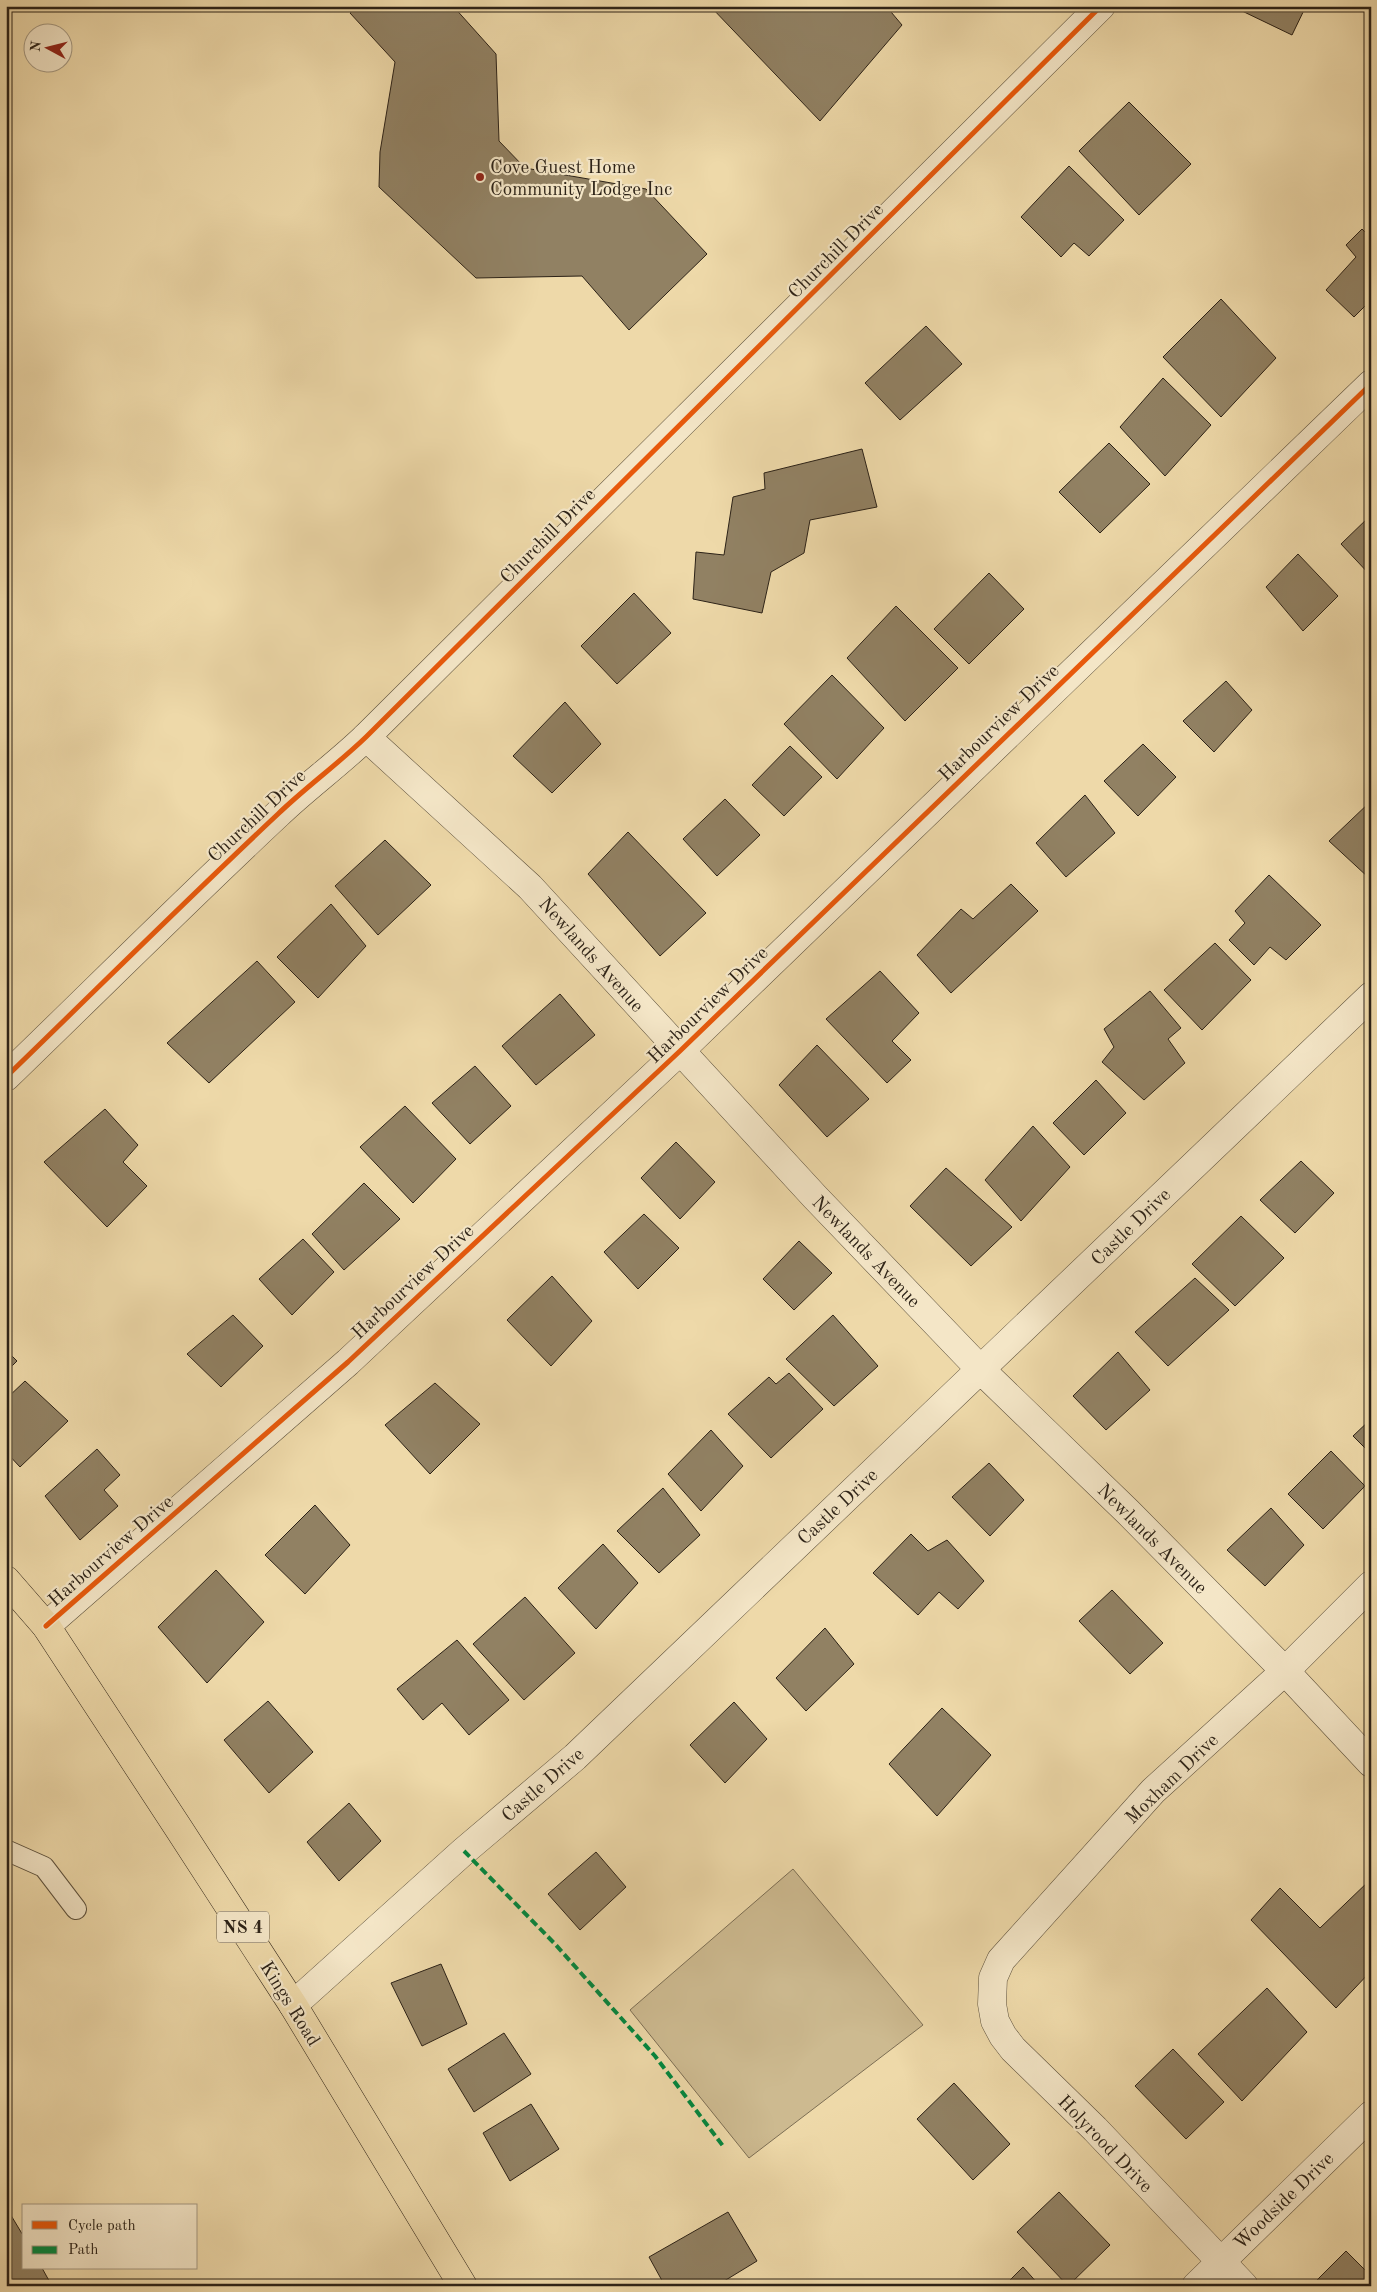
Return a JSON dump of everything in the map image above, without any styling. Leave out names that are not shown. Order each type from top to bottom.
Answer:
[{"type":"main road","name":"Kings Road","points":[[6,1580],[46,1626],[293,2006],[463,2286]]},
{"type":"street","name":"Churchill Drive","points":[[6,1077],[175,910],[307,786],[346,757],[1101,6]]},
{"type":"street","name":"Harbourview Drive","points":[[46,1626],[348,1362],[680,1051],[1371,384]]},
{"type":"street","name":"Newlands Avenue","points":[[366,737],[530,887],[815,1197],[981,1370],[1128,1512],[1285,1671],[1371,1763]]},
{"type":"street","name":"Castle Drive","points":[[293,2006],[464,1851],[575,1757],[815,1525],[981,1370],[1371,996]]},
{"type":"street","name":"Moxham Drive","points":[[992,1988],[993,1978],[1001,1960],[1153,1792],[1285,1671],[1371,1585]]},
{"type":"street","name":"Holyrood Drive","points":[[992,1988],[996,2021],[1013,2049],[1095,2129],[1244,2286]]},
{"type":"street","name":"Woodside Drive","points":[[1196,2286],[1371,2115]]},
{"type":"lane","points":[[6,1852],[8,1850],[44,1867],[76,1909]]},
{"type":"shaded area","points":[[793,1869],[923,2025],[749,2158],[630,2010]]},
{"type":"building","name":"Cove Guest Home Community Lodge Inc","points":[[358,6],[453,6],[496,54],[499,141],[525,168],[646,189],[707,254],[629,330],[582,276],[476,278],[379,187],[380,152],[395,62],[350,13]]},
{"type":"building","points":[[710,6],[886,6],[902,25],[820,121]]},
{"type":"building","points":[[1242,6],[1306,6],[1292,35],[1240,10]]},
{"type":"building","points":[[1129,102],[1191,164],[1139,215],[1079,151]]},
{"type":"building","points":[[1069,166],[1124,220],[1089,256],[1074,243],[1061,257],[1021,217]]},
{"type":"building","points":[[1362,229],[1371,238],[1371,300],[1354,317],[1326,290],[1356,257],[1346,245]]},
{"type":"building","points":[[1221,299],[1276,358],[1221,417],[1163,357]]},
{"type":"building","points":[[926,326],[962,364],[900,420],[865,383]]},
{"type":"building","points":[[1163,378],[1211,425],[1165,476],[1120,427]]},
{"type":"building","points":[[1109,443],[1150,484],[1100,533],[1059,492]]},
{"type":"building","points":[[862,449],[877,507],[810,520],[804,553],[771,572],[762,613],[693,599],[696,552],[724,555],[733,497],[765,489],[764,473]]},
{"type":"building","points":[[1371,515],[1371,576],[1341,544]]},
{"type":"building","points":[[1298,554],[1338,596],[1303,631],[1266,587]]},
{"type":"building","points":[[989,573],[1024,609],[969,664],[934,629]]},
{"type":"building","points":[[634,593],[671,633],[617,684],[581,646]]},
{"type":"building","points":[[896,606],[958,668],[905,721],[847,658]]},
{"type":"building","points":[[832,675],[884,728],[837,779],[784,724]]},
{"type":"building","points":[[1226,681],[1252,710],[1214,752],[1183,721]]},
{"type":"building","points":[[565,702],[601,744],[552,793],[513,756]]},
{"type":"building","points":[[1143,744],[1176,777],[1138,816],[1104,781]]},
{"type":"building","points":[[790,746],[822,777],[784,816],[752,785]]},
{"type":"building","points":[[1085,795],[1115,833],[1066,877],[1036,843]]},
{"type":"building","points":[[725,799],[760,835],[717,876],[683,839]]},
{"type":"building","points":[[1371,801],[1371,876],[1369,878],[1329,841]]},
{"type":"building","points":[[628,832],[706,913],[660,956],[588,874]]},
{"type":"building","points":[[385,840],[431,885],[378,935],[335,886]]},
{"type":"building","points":[[1269,875],[1321,925],[1286,960],[1270,947],[1254,965],[1229,940],[1245,923],[1235,911]]},
{"type":"building","points":[[1011,884],[1038,911],[951,993],[917,955],[961,909],[973,919]]},
{"type":"building","points":[[331,904],[366,946],[318,998],[277,957]]},
{"type":"building","points":[[1215,943],[1251,980],[1202,1030],[1164,990]]},
{"type":"building","points":[[257,961],[295,1002],[209,1083],[167,1043]]},
{"type":"building","points":[[880,971],[919,1013],[892,1041],[911,1060],[887,1083],[826,1019]]},
{"type":"building","points":[[1150,991],[1181,1028],[1168,1039],[1185,1063],[1144,1100],[1102,1062],[1114,1047],[1104,1029]]},
{"type":"building","points":[[560,994],[595,1035],[536,1085],[502,1046]]},
{"type":"building","points":[[817,1045],[869,1099],[827,1137],[779,1085]]},
{"type":"building","points":[[475,1066],[511,1106],[470,1144],[432,1103]]},
{"type":"building","points":[[1096,1080],[1126,1113],[1084,1155],[1053,1123]]},
{"type":"building","points":[[405,1106],[456,1159],[413,1203],[360,1147]]},
{"type":"building","points":[[105,1109],[138,1145],[123,1162],[147,1186],[107,1227],[44,1162]]},
{"type":"building","points":[[1033,1126],[1070,1167],[1021,1221],[985,1180]]},
{"type":"building","points":[[676,1142],[715,1182],[680,1219],[641,1178]]},
{"type":"building","points":[[1301,1161],[1334,1193],[1295,1233],[1260,1200]]},
{"type":"building","points":[[946,1168],[1012,1227],[971,1266],[910,1206]]},
{"type":"building","points":[[364,1183],[400,1219],[344,1270],[312,1234]]},
{"type":"building","points":[[644,1214],[679,1248],[638,1289],[604,1252]]},
{"type":"building","points":[[1241,1216],[1284,1258],[1235,1306],[1192,1264]]},
{"type":"building","points":[[303,1239],[334,1272],[292,1315],[259,1279]]},
{"type":"building","points":[[799,1241],[832,1273],[794,1310],[763,1279]]},
{"type":"building","points":[[552,1276],[592,1321],[551,1366],[507,1320]]},
{"type":"building","points":[[1195,1278],[1229,1310],[1168,1366],[1135,1332]]},
{"type":"building","points":[[233,1315],[263,1346],[221,1387],[187,1354]]},
{"type":"building","points":[[833,1315],[878,1366],[834,1406],[786,1359]]},
{"type":"building","points":[[6,1350],[17,1361],[6,1372]]},
{"type":"building","points":[[1118,1352],[1150,1390],[1106,1430],[1073,1396]]},
{"type":"building","points":[[789,1373],[823,1409],[771,1458],[728,1414],[769,1377],[776,1384]]},
{"type":"building","points":[[25,1381],[68,1421],[20,1467],[6,1452],[6,1399]]},
{"type":"building","points":[[435,1383],[480,1424],[430,1474],[385,1425]]},
{"type":"building","points":[[1371,1419],[1371,1454],[1353,1436]]},
{"type":"building","points":[[711,1430],[743,1466],[701,1511],[668,1474]]},
{"type":"building","points":[[97,1449],[120,1475],[104,1490],[118,1506],[80,1540],[45,1496]]},
{"type":"building","points":[[1331,1451],[1365,1486],[1323,1529],[1288,1494]]},
{"type":"building","points":[[989,1463],[1024,1500],[990,1536],[952,1497]]},
{"type":"building","points":[[663,1488],[700,1535],[659,1573],[617,1531]]},
{"type":"building","points":[[315,1505],[350,1545],[305,1594],[265,1555]]},
{"type":"building","points":[[1271,1508],[1304,1545],[1265,1586],[1227,1550]]},
{"type":"building","points":[[911,1534],[928,1551],[947,1540],[984,1581],[958,1609],[939,1592],[918,1615],[873,1573]]},
{"type":"building","points":[[603,1544],[638,1583],[596,1629],[558,1588]]},
{"type":"building","points":[[216,1570],[264,1622],[207,1683],[158,1627]]},
{"type":"building","points":[[1112,1590],[1163,1643],[1130,1674],[1079,1621]]},
{"type":"building","points":[[525,1597],[575,1653],[524,1700],[473,1644]]},
{"type":"building","points":[[825,1628],[854,1664],[806,1711],[776,1678]]},
{"type":"building","points":[[457,1640],[509,1700],[469,1735],[442,1703],[423,1720],[397,1689]]},
{"type":"building","points":[[268,1701],[313,1752],[269,1793],[224,1740]]},
{"type":"building","points":[[734,1702],[767,1739],[725,1783],[690,1745]]},
{"type":"building","points":[[942,1708],[991,1755],[937,1816],[889,1764]]},
{"type":"building","points":[[349,1803],[381,1841],[339,1881],[307,1842]]},
{"type":"building","points":[[596,1852],[626,1887],[580,1930],[548,1894]]},
{"type":"building","points":[[1371,1879],[1371,1971],[1336,2008],[1251,1920],[1280,1888],[1320,1928]]},
{"type":"building","points":[[441,1964],[467,2024],[422,2046],[391,1983]]},
{"type":"building","points":[[1267,1988],[1307,2032],[1242,2101],[1198,2054]]},
{"type":"building","points":[[504,2033],[531,2074],[474,2112],[448,2069]]},
{"type":"building","points":[[1173,2049],[1224,2102],[1186,2139],[1135,2086]]},
{"type":"building","points":[[954,2083],[1010,2144],[973,2180],[917,2119]]},
{"type":"building","points":[[531,2104],[559,2149],[510,2181],[483,2133]]},
{"type":"building","points":[[1059,2192],[1110,2245],[1068,2286],[1017,2232]]},
{"type":"building","points":[[6,2207],[22,2234],[22,2270],[43,2270],[52,2286],[6,2286]]},
{"type":"building","points":[[728,2212],[757,2261],[716,2286],[665,2286],[649,2257]]},
{"type":"building","points":[[1346,2251],[1371,2276],[1371,2286],[1311,2286]]},
{"type":"building","points":[[1023,2267],[1040,2286],[1004,2286]]},
{"type":"marked path","points":[[464,1851],[555,1944],[655,2056],[723,2146]]},
{"type":"cycle path","points":[[6,1077],[244,846],[366,737],[1101,6]]},
{"type":"cycle path","points":[[46,1626],[348,1362],[680,1051],[1371,384]]},
{"type":"place","name":"Cove Guest Home Community Lodge Inc","points":[[480,177]]}]
